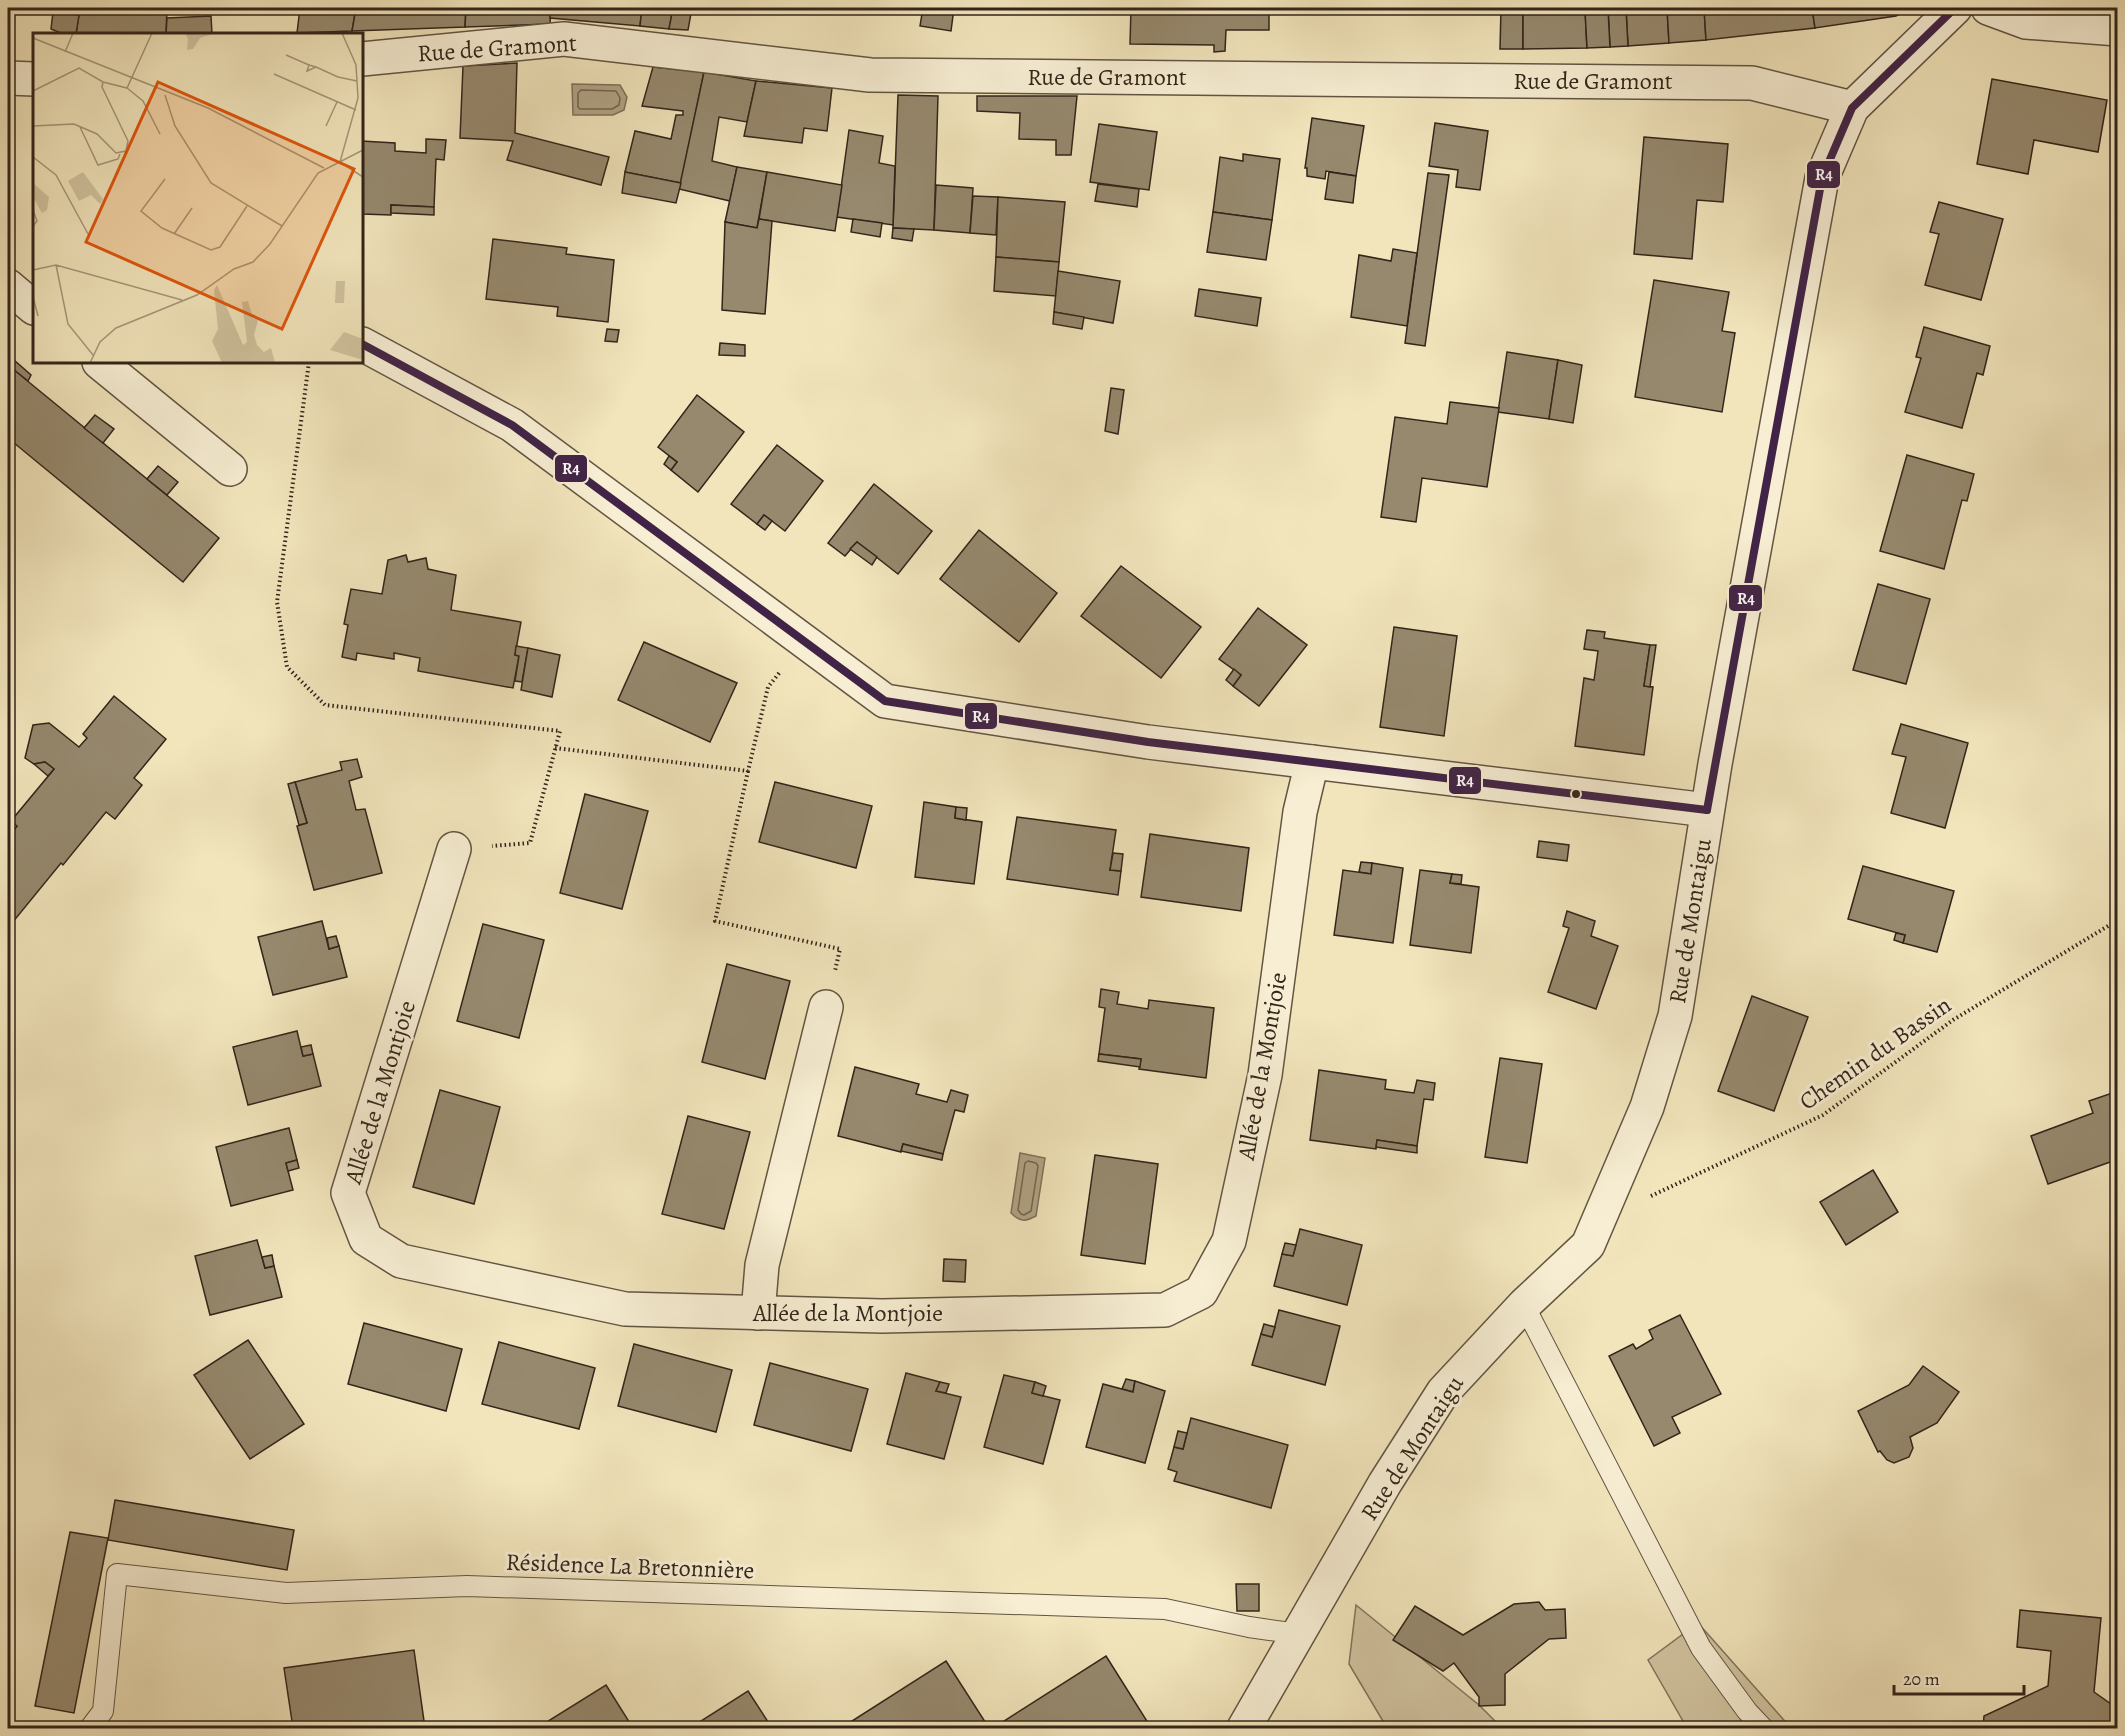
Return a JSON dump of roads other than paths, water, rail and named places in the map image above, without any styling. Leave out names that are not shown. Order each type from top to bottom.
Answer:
[{"type":"street","name":"Rue de Montaigu","points":[[1244,1728],[1385,1484],[1443,1392],[1524,1305],[1588,1245],[1647,1107],[1675,1016],[1707,810],[1822,178],[1852,108],[1955,8]]},
{"type":"street","points":[[1988,8],[2026,22],[2118,29]]},
{"type":"street","name":"Rue de Gramont","points":[[363,59],[564,39],[870,75],[1752,83],[1852,108]]},
{"type":"street","points":[[8,78],[33,79]]},
{"type":"street","points":[[8,285],[33,307]]},
{"type":"street","points":[[363,345],[512,425],[885,701],[1148,742],[1707,810]]},
{"type":"street","points":[[100,363],[230,469]]},
{"type":"street","name":"Allée de la Montjoie","points":[[454,849],[348,1193],[366,1239],[401,1261],[625,1309],[882,1316],[1164,1310],[1202,1292],[1228,1241],[1265,1076],[1300,812],[1312,762]]},
{"type":"street","points":[[758,1313],[762,1265],[826,1007]]},
{"type":"lane","points":[[1524,1305],[1701,1648],[1747,1711],[1763,1728]]},
{"type":"lane","name":"Résidence La Bretonnière","points":[[90,1728],[103,1711],[117,1574],[286,1593],[467,1586],[1165,1609],[1249,1627],[1298,1634]]},
{"type":"water","points":[[572,84],[620,85],[627,97],[624,110],[613,115],[573,115]]},
{"type":"water","points":[[1020,1153],[1045,1158],[1036,1216],[1026,1220],[1017,1218],[1011,1213]]}]
